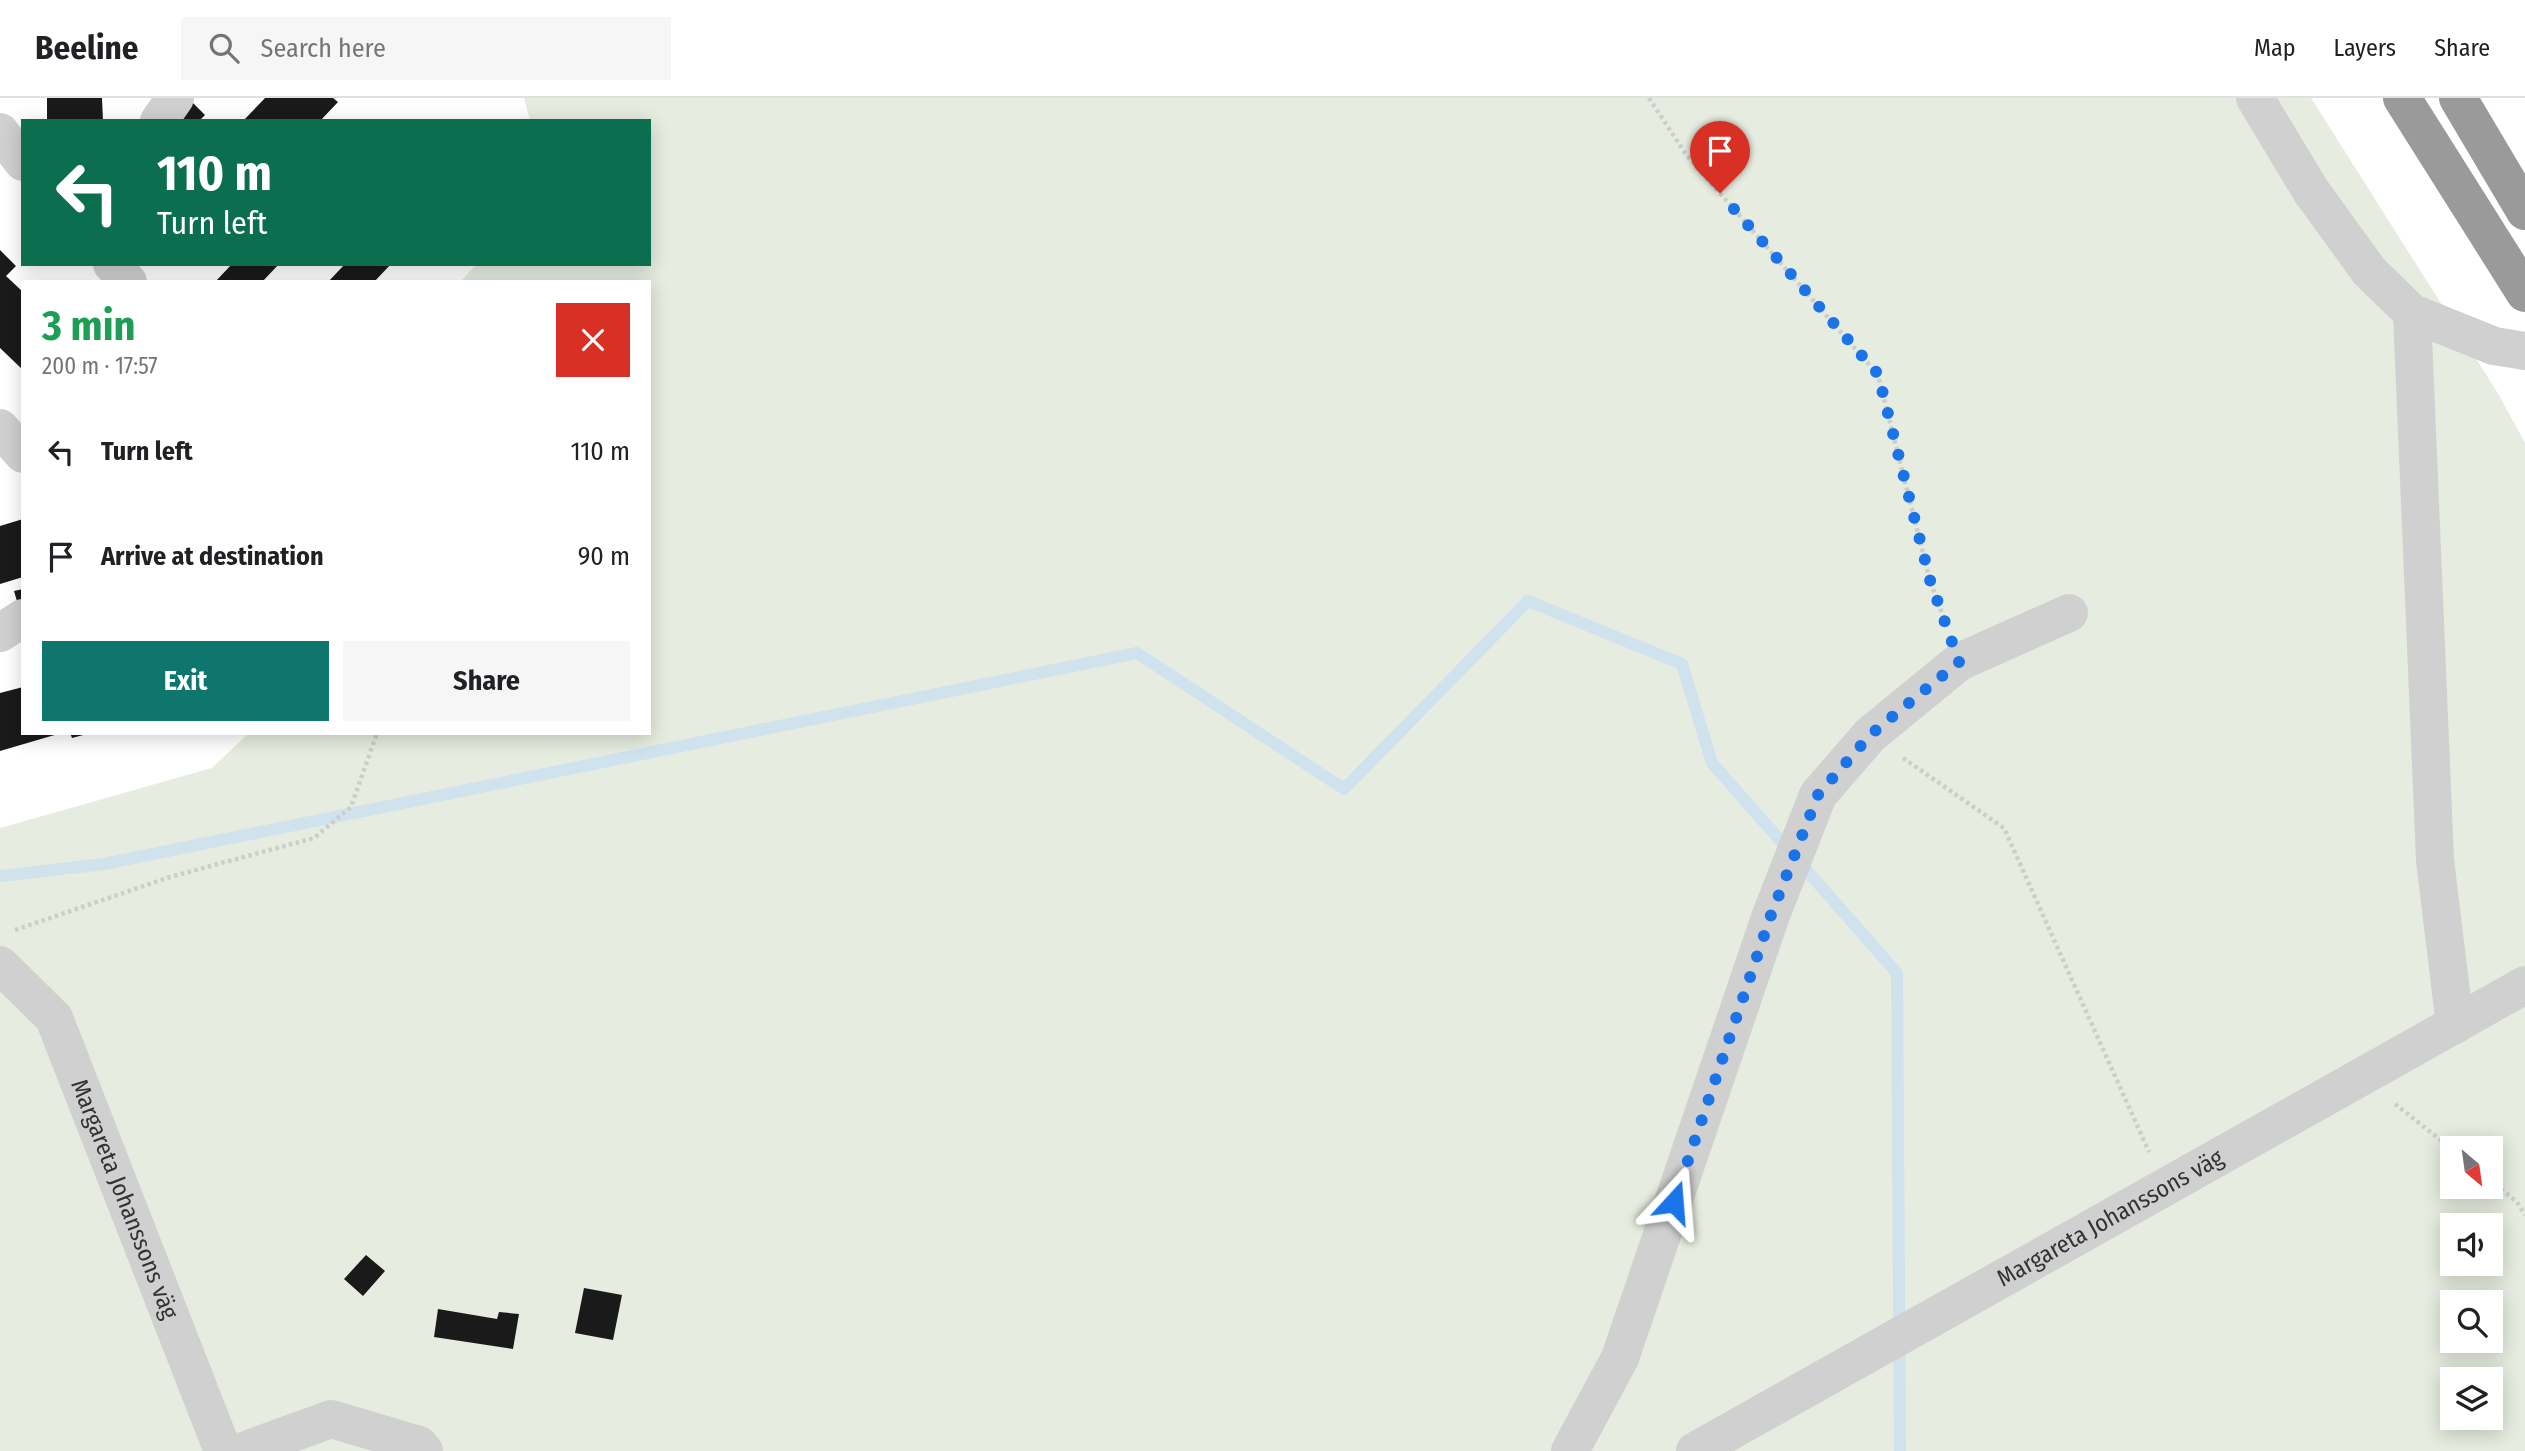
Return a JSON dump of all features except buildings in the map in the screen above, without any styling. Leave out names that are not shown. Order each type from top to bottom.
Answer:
[{"type":"highway","points":[[2402,98],[2525,293]]},
{"type":"highway","points":[[2458,98],[2525,211]]},
{"type":"lane","points":[[2255,98],[2311,191],[2369,271],[2412,313],[2494,346],[2525,351]]},
{"type":"lane","points":[[0,132],[21,159]]},
{"type":"lane","points":[[115,266],[126,280]]},
{"type":"lane","points":[[2412,313],[2435,860],[2455,1025]]},
{"type":"lane","points":[[0,428],[21,452]]},
{"type":"lane","points":[[1570,1451],[1620,1358],[1771,915],[1818,795],[1870,735],[1959,662],[2069,613]]},
{"type":"lane","points":[[0,633],[21,619]]},
{"type":"lane","name":"Margareta Johanssons väg","points":[[1,950],[54,1018],[223,1451]]},
{"type":"lane","name":"Margareta Johanssons väg","points":[[1695,1451],[2525,985]]},
{"type":"lane","points":[[243,1451],[331,1419],[419,1445],[424,1451]]},
{"type":"path","points":[[1649,98],[1685,153],[1878,374],[1930,580],[1959,662]]},
{"type":"path","points":[[1,950],[170,877],[314,838],[351,807],[376,735]]},
{"type":"path","points":[[1870,735],[2004,828],[2165,1188]]},
{"type":"path","points":[[2362,1077],[2440,1139]]},
{"type":"path","points":[[2503,1191],[2517,1202],[2525,1215]]},
{"type":"shaded area","points":[[524,98],[2311,98],[2499,395],[2525,443],[2525,1451],[0,1451],[0,828],[212,768],[247,735],[651,735],[651,280],[462,280],[475,266],[651,266],[651,119],[529,119]]},
{"type":"waterway","points":[[0,876],[104,864],[1137,653],[1344,789],[1528,601],[1682,664],[1712,763],[1897,973],[1900,1451]]},
{"type":"route","points":[[1674,1202],[1771,915],[1818,795],[1870,735],[1959,662],[1930,580],[1878,374],[1720,193]]}]
